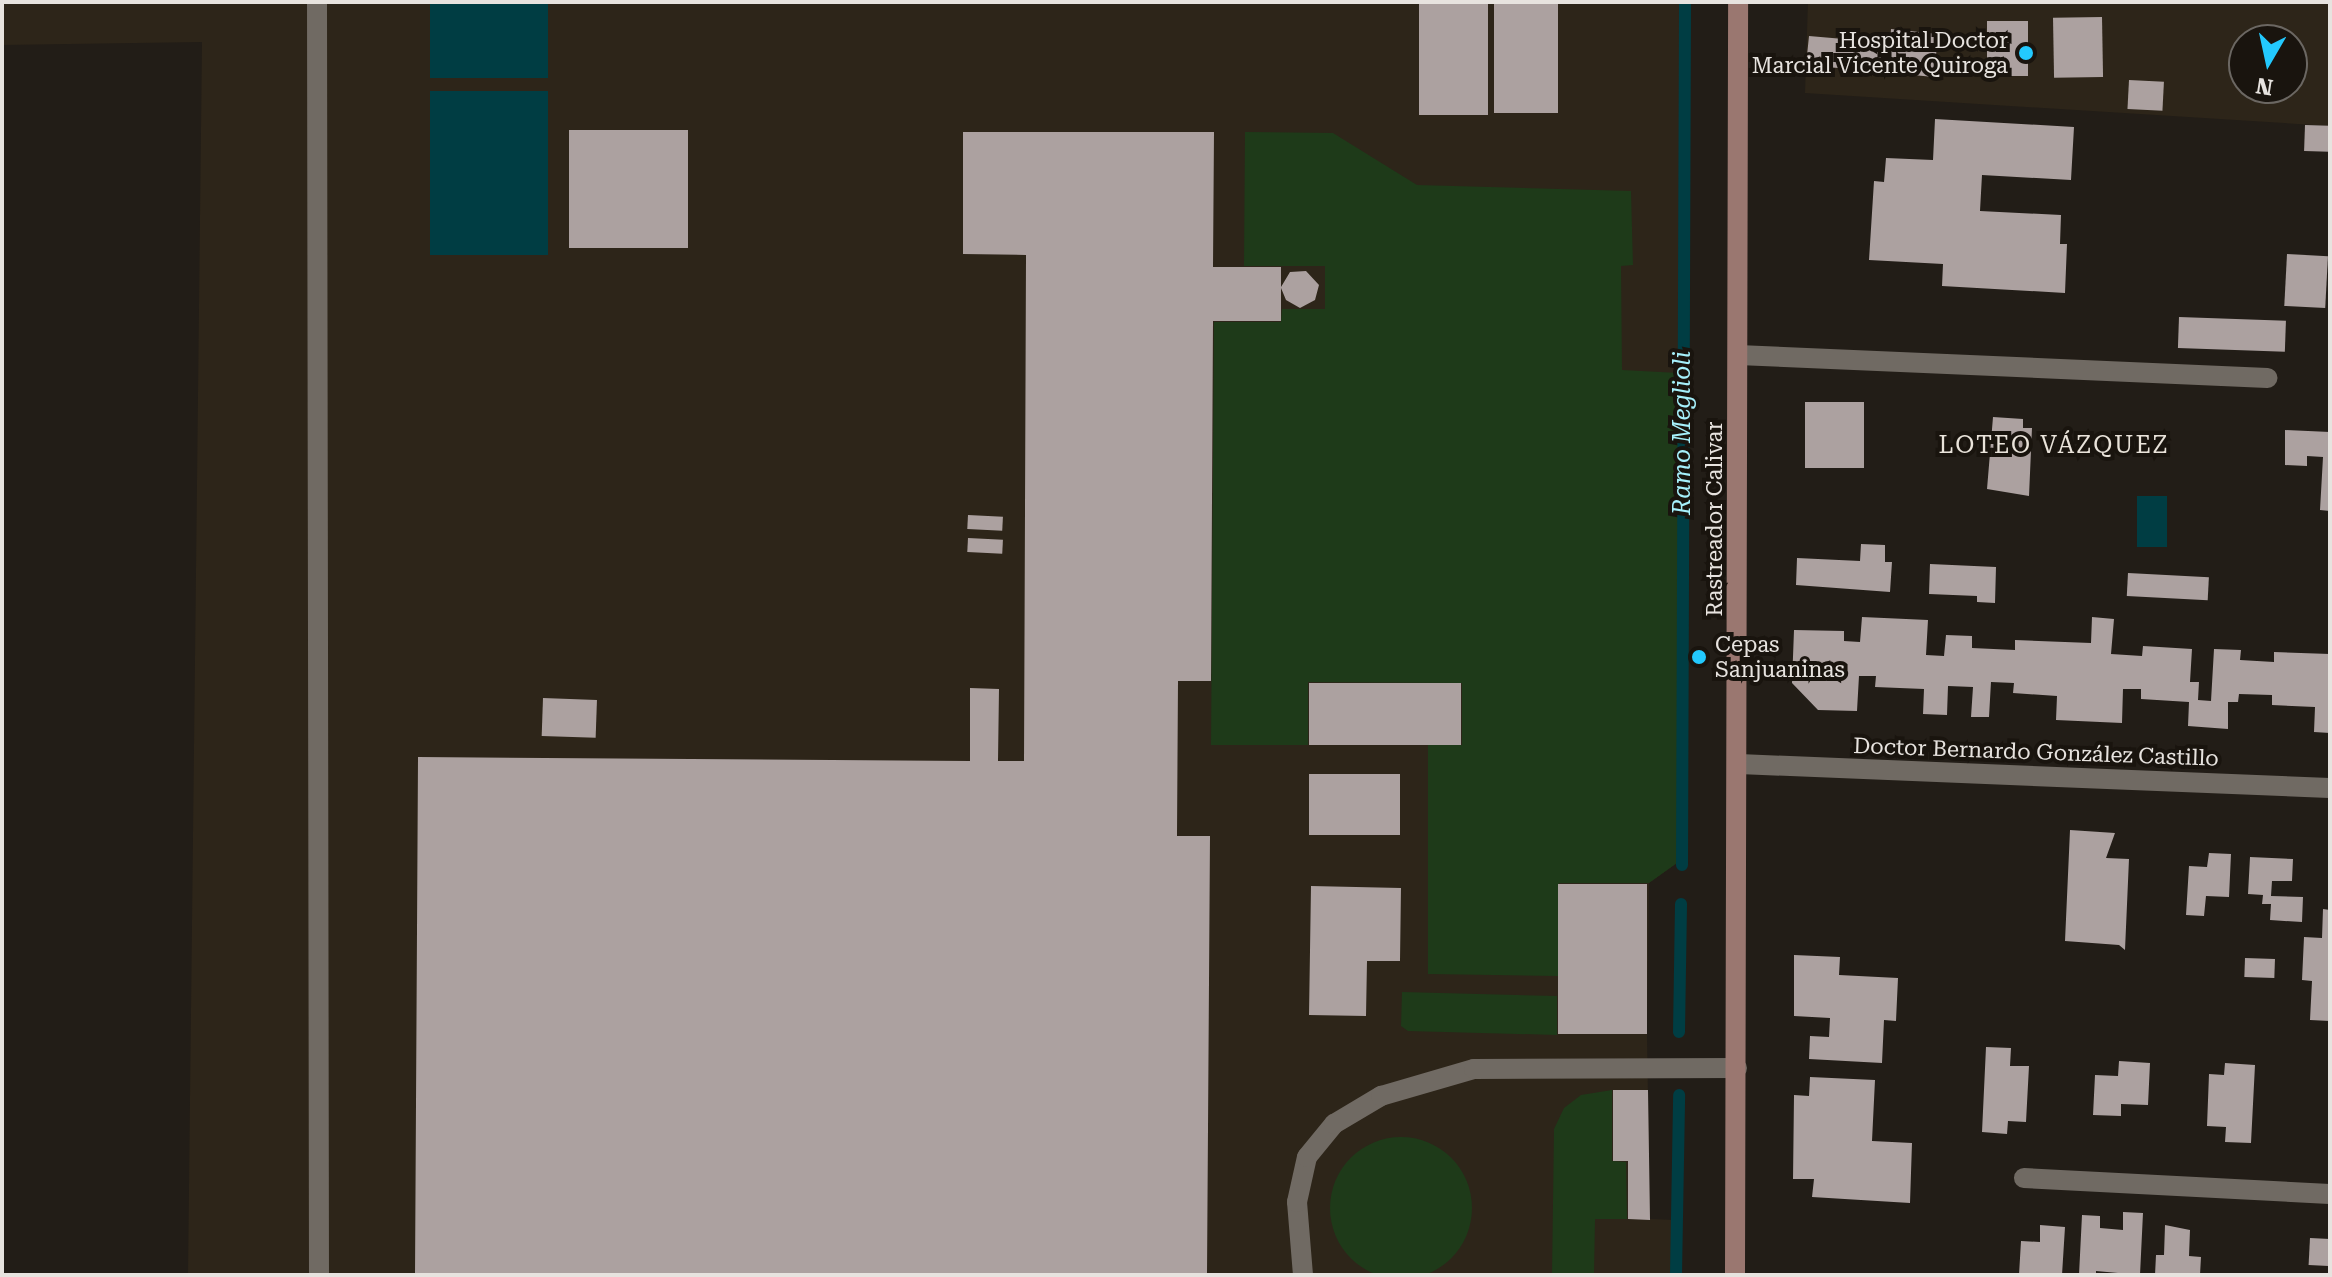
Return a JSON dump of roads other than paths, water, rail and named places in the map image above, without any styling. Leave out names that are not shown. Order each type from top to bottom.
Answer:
[{"type":"main road","name":"Rastreador Calivar","points":[[1735,1275],[1739,764],[1738,2]]},
{"type":"street","points":[[317,2],[319,1275]]},
{"type":"street","points":[[1738,355],[2268,378]]},
{"type":"street","name":"Doctor Bernardo González Castillo","points":[[1739,764],[2330,788]]},
{"type":"street","points":[[1303,1275],[1297,1202],[1307,1157],[1334,1124],[1381,1096],[1474,1069],[1737,1068]]},
{"type":"street","points":[[2024,1178],[2330,1194]]},
{"type":"water","points":[[430,2],[548,2],[548,78],[430,78]]},
{"type":"water","points":[[430,91],[548,91],[548,255],[430,255]]},
{"type":"water","points":[[2137,496],[2167,496],[2167,547],[2137,547]]},
{"type":"waterway","name":"Ramo Meglioli","points":[[1682,865],[1685,2]]},
{"type":"waterway","name":"Ramo Meglioli","points":[[1679,1032],[1681,904]]},
{"type":"waterway","name":"Ramo Meglioli","points":[[1676,1275],[1679,1095]]},
{"type":"place","name":"Hospital Doctor Marcial Vicente Quiroga","points":[[2026,53]]},
{"type":"place","name":"Cepas Sanjuaninas","points":[[1699,657]]},
{"type":"district","name":"LOTEO VÁZQUEZ","points":[[2054,446]]}]
